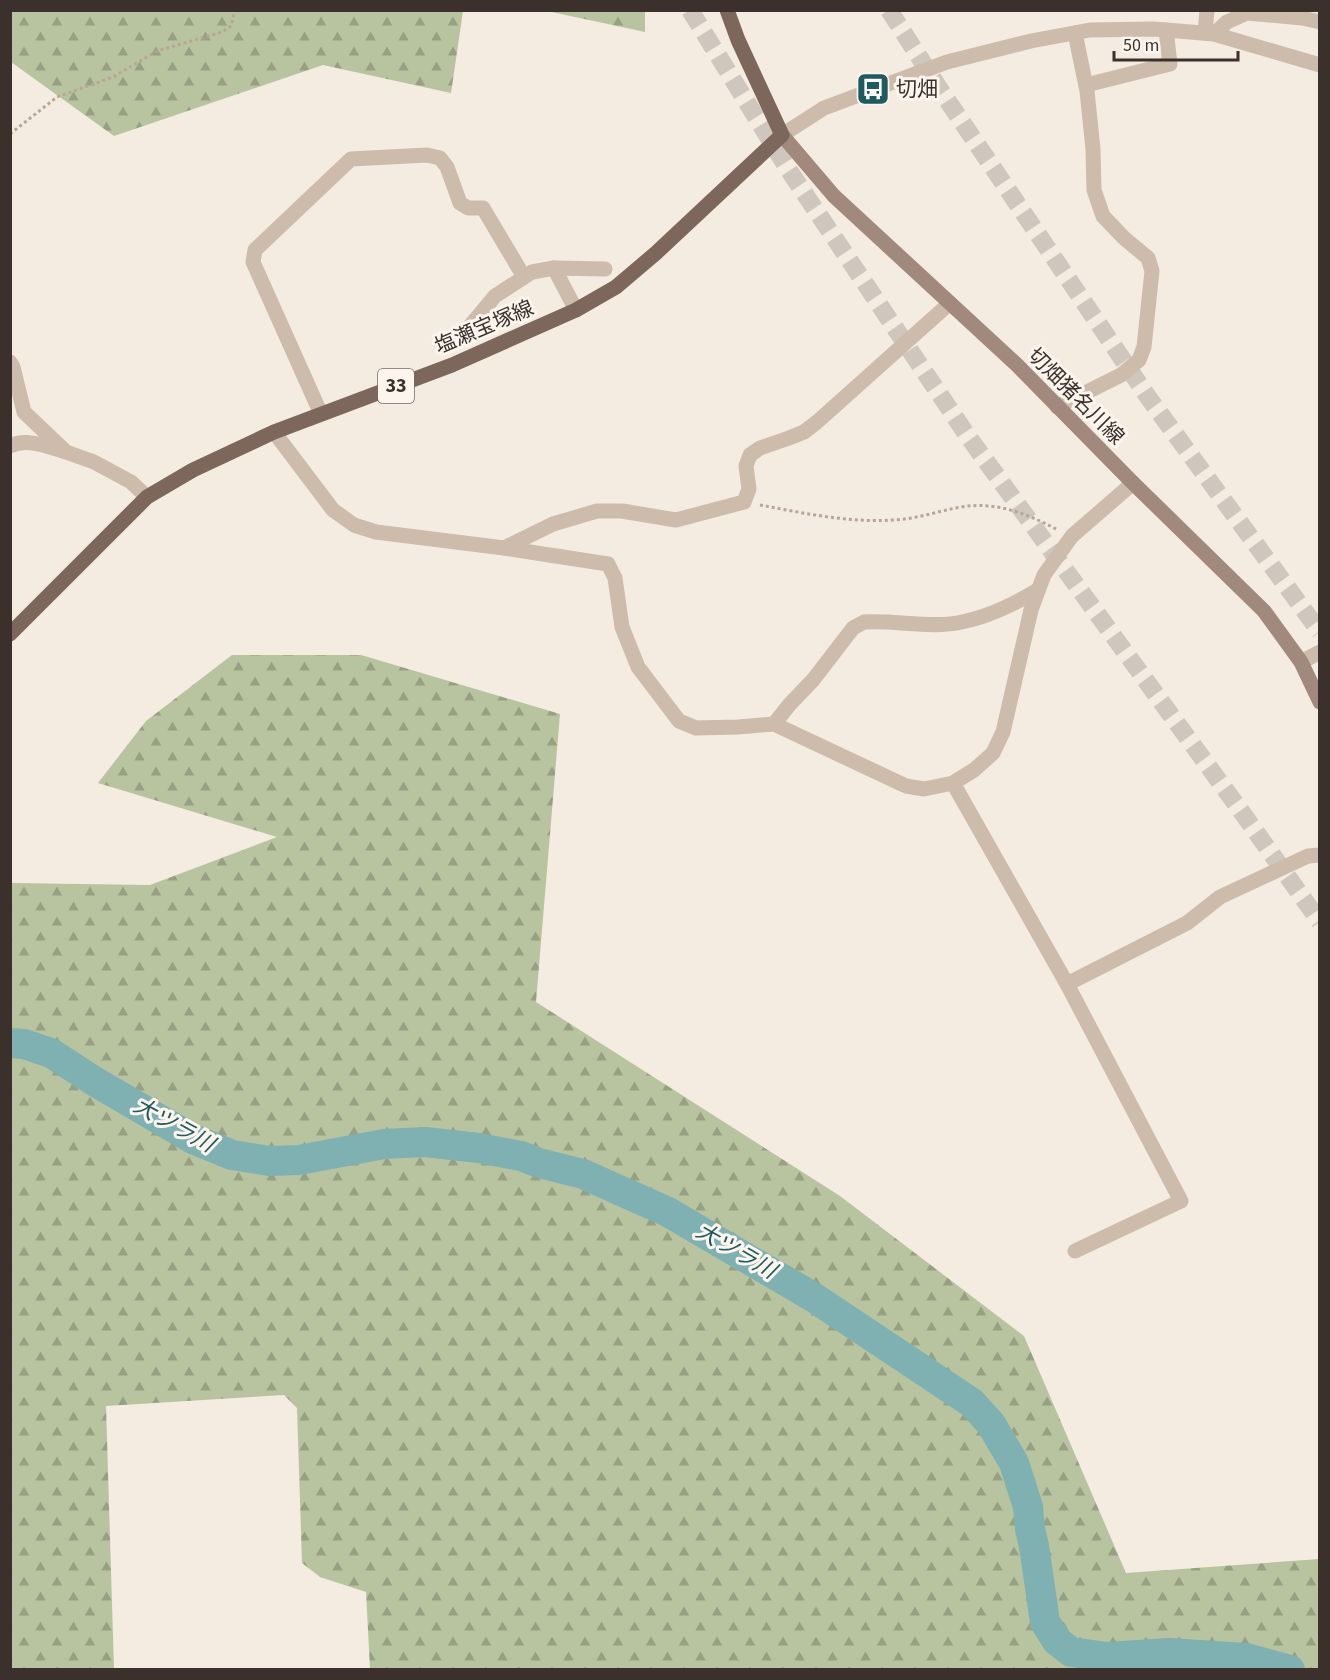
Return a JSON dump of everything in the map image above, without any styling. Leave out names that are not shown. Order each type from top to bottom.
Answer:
[{"type":"main road","points":[[727,10],[738,40],[782,135]]},
{"type":"main road","name":"切畑猪名川線","points":[[782,135],[834,196],[1017,365],[1264,611],[1302,662],[1320,702]]},
{"type":"main road","name":"塩瀬宝塚線","points":[[10,634],[147,497],[193,470],[274,432],[452,365],[576,310],[616,287],[656,253],[782,135]]},
{"type":"street","points":[[1208,10],[1210,34]]},
{"type":"street","points":[[1210,34],[1227,22],[1247,14],[1302,18],[1320,22]]},
{"type":"street","points":[[782,135],[824,108],[947,62],[1031,41],[1090,30],[1166,30],[1210,34],[1320,65]]},
{"type":"street","points":[[1086,85],[1170,64],[1166,30]]},
{"type":"street","points":[[1057,407],[1121,375],[1139,360],[1144,347],[1152,270],[1148,258],[1102,216],[1094,190],[1093,149],[1086,85],[1075,33]]},
{"type":"street","points":[[321,414],[253,262],[255,250],[351,159],[427,155],[440,158],[447,167],[460,203],[468,208],[483,208],[524,278]]},
{"type":"street","points":[[554,268],[576,310]]},
{"type":"street","points":[[460,338],[495,296],[532,272],[554,268],[605,269]]},
{"type":"street","points":[[504,548],[553,524],[597,511],[622,511],[676,520],[744,502],[748,489],[746,466],[750,455],[760,448],[804,432],[950,303]]},
{"type":"street","points":[[10,362],[24,412],[66,452]]},
{"type":"street","points":[[274,432],[333,510],[354,525],[376,532],[608,564],[615,578],[622,627],[638,667],[679,721],[696,728],[738,728],[774,724],[906,786],[924,789],[953,783],[974,770],[993,753],[1003,732],[1031,610],[1044,575],[1071,536],[1133,483]]},
{"type":"street","points":[[10,447],[16,444],[32,443],[94,462],[131,482],[147,497]]},
{"type":"street","points":[[774,724],[813,680],[853,628],[864,622],[956,624],[1012,606],[1038,590]]},
{"type":"street","points":[[1302,662],[1320,652]]},
{"type":"street","points":[[953,783],[1067,984],[1181,1201],[1075,1251]]},
{"type":"street","points":[[1067,984],[1187,923],[1220,897],[1308,856],[1320,855]]},
{"type":"path","points":[[10,134],[57,97],[113,77],[157,51],[222,32],[231,26],[235,10]]},
{"type":"path","points":[[744,502],[832,517],[893,520],[963,507],[1008,508],[1033,516],[1071,536]]},
{"type":"green space","points":[[11,10],[463,11],[451,93],[323,65],[114,136],[11,62]]},
{"type":"green space","points":[[547,11],[645,11],[645,32]]},
{"type":"green space","points":[[232,655],[361,655],[560,714],[536,1002],[840,1196],[1024,1336],[1126,1573],[1319,1559],[1319,1669],[370,1669],[366,1592],[320,1577],[302,1563],[297,1408],[284,1395],[106,1406],[114,1669],[11,1669],[11,883],[150,885],[277,837],[98,783],[146,721]]},
{"type":"waterway","name":"大ツラ川","points":[[10,1043],[24,1044],[51,1053],[193,1139],[232,1155],[269,1161],[299,1160],[384,1144],[425,1142],[479,1148],[521,1156],[583,1174],[668,1212],[813,1297],[972,1403],[991,1424],[1014,1463],[1028,1507],[1045,1622],[1057,1641],[1071,1652],[1107,1657],[1169,1653],[1246,1658],[1290,1670]]},
{"type":"tunnel","points":[[690,10],[788,169],[967,435],[1320,922]]},
{"type":"tunnel","points":[[889,10],[939,88],[1148,397],[1320,632]]},
{"type":"place","name":"切畑","points":[[873,89]]}]
